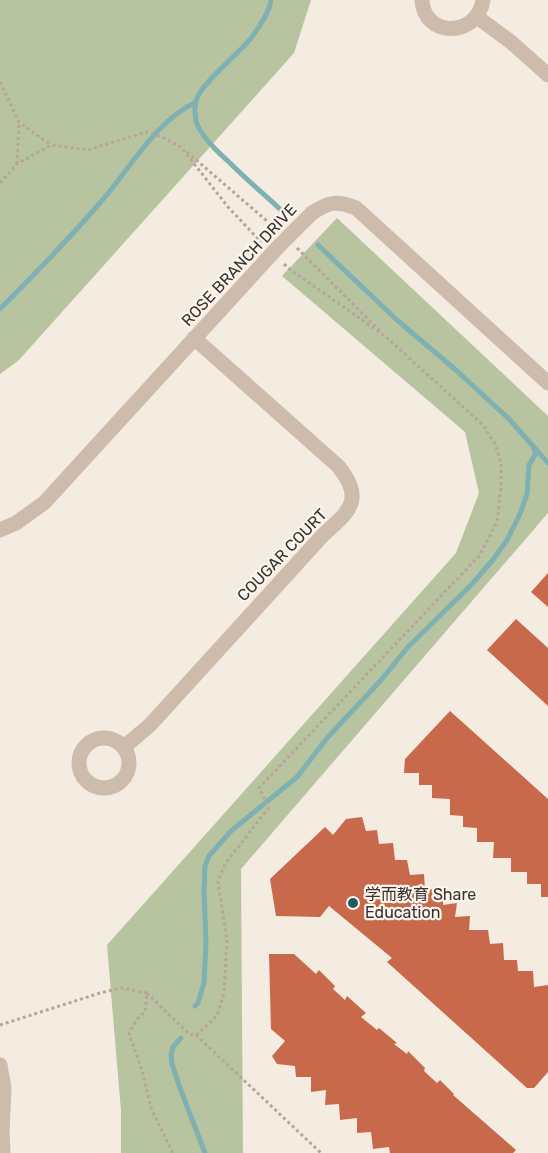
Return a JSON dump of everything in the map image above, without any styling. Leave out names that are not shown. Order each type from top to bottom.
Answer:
[{"type":"street","points":[[422,0],[426,14],[432,22],[450,29],[460,28],[477,17],[483,0]]},
{"type":"street","points":[[477,17],[511,42],[548,75]]},
{"type":"street","name":"ROSE BRANCH DRIVE","points":[[0,530],[16,523],[44,503],[194,338],[312,213],[333,202],[356,208],[548,383]]},
{"type":"street","name":"COUGAR COURT","points":[[124,747],[150,725],[324,535],[343,518],[351,504],[352,491],[348,479],[338,466],[194,338]]},
{"type":"street","points":[[0,1065],[4,1088],[1,1132],[3,1153]]},
{"type":"path","points":[[0,82],[19,122],[17,164]]},
{"type":"path","points":[[19,122],[51,145],[88,150],[146,132],[162,137],[181,147],[277,230]]},
{"type":"path","points":[[0,183],[17,164],[51,145]]},
{"type":"path","points":[[181,147],[228,207],[279,249],[288,268],[385,336]]},
{"type":"path","points":[[196,1035],[217,1016],[224,993],[227,940],[218,882],[225,864],[269,807],[259,788],[479,556],[497,522],[501,486],[501,462],[495,444],[483,425],[385,336],[307,256],[279,249]]},
{"type":"path","points":[[0,1025],[121,988],[147,993],[189,1034],[196,1035],[321,1153]]},
{"type":"path","points":[[147,993],[145,1012],[137,1019],[129,1033],[143,1074],[151,1108],[171,1153]]},
{"type":"green space","points":[[0,0],[311,0],[294,53],[19,360],[0,374]]},
{"type":"green space","points":[[337,218],[548,416],[548,513],[241,869],[243,1153],[121,1153],[121,1111],[107,945],[456,553],[479,493],[465,432],[282,276]]},
{"type":"building","points":[[548,573],[548,607],[531,592]]},
{"type":"building","points":[[516,619],[548,648],[548,706],[487,650]]},
{"type":"building","points":[[450,711],[548,799],[548,897],[541,897],[541,884],[527,884],[527,872],[511,872],[511,858],[493,858],[494,842],[477,842],[477,828],[463,827],[463,816],[450,815],[450,799],[432,798],[432,785],[419,785],[419,773],[404,773],[405,759]]},
{"type":"building","points":[[362,817],[366,831],[377,830],[379,844],[393,843],[395,860],[407,860],[410,875],[424,874],[425,890],[444,888],[443,905],[457,903],[455,917],[470,916],[469,930],[488,930],[490,944],[503,943],[504,960],[517,960],[518,971],[533,971],[534,987],[548,985],[548,1072],[534,1088],[527,1088],[387,962],[392,958],[329,906],[320,917],[276,916],[270,879],[325,827],[333,835],[346,819]]},
{"type":"building","points":[[269,954],[294,954],[316,974],[319,970],[335,986],[333,989],[345,1000],[347,996],[366,1013],[361,1017],[377,1030],[379,1028],[407,1054],[408,1051],[437,1083],[440,1080],[453,1095],[516,1150],[513,1153],[390,1153],[389,1147],[373,1149],[371,1132],[357,1133],[357,1118],[340,1120],[339,1104],[325,1105],[326,1090],[311,1092],[311,1077],[296,1077],[295,1066],[277,1064],[272,1056],[285,1041],[271,1029]]},
{"type":"waterway","points":[[271,0],[261,24],[252,37],[199,94],[195,112],[196,122],[210,144],[282,211]]},
{"type":"waterway","points":[[0,309],[86,218],[155,134],[168,121],[196,102]]},
{"type":"waterway","points":[[318,245],[397,320],[510,420],[548,463]]},
{"type":"waterway","points":[[195,1006],[204,983],[206,942],[204,891],[205,866],[209,856],[231,831],[297,777],[328,737],[382,679],[407,648],[492,561],[507,540],[520,514],[527,494],[529,465],[536,453],[534,449]]},
{"type":"waterway","points":[[181,1038],[173,1047],[172,1064],[205,1153]]},
{"type":"place","name":"学而教育 Share Education","points":[[353,903]]}]
